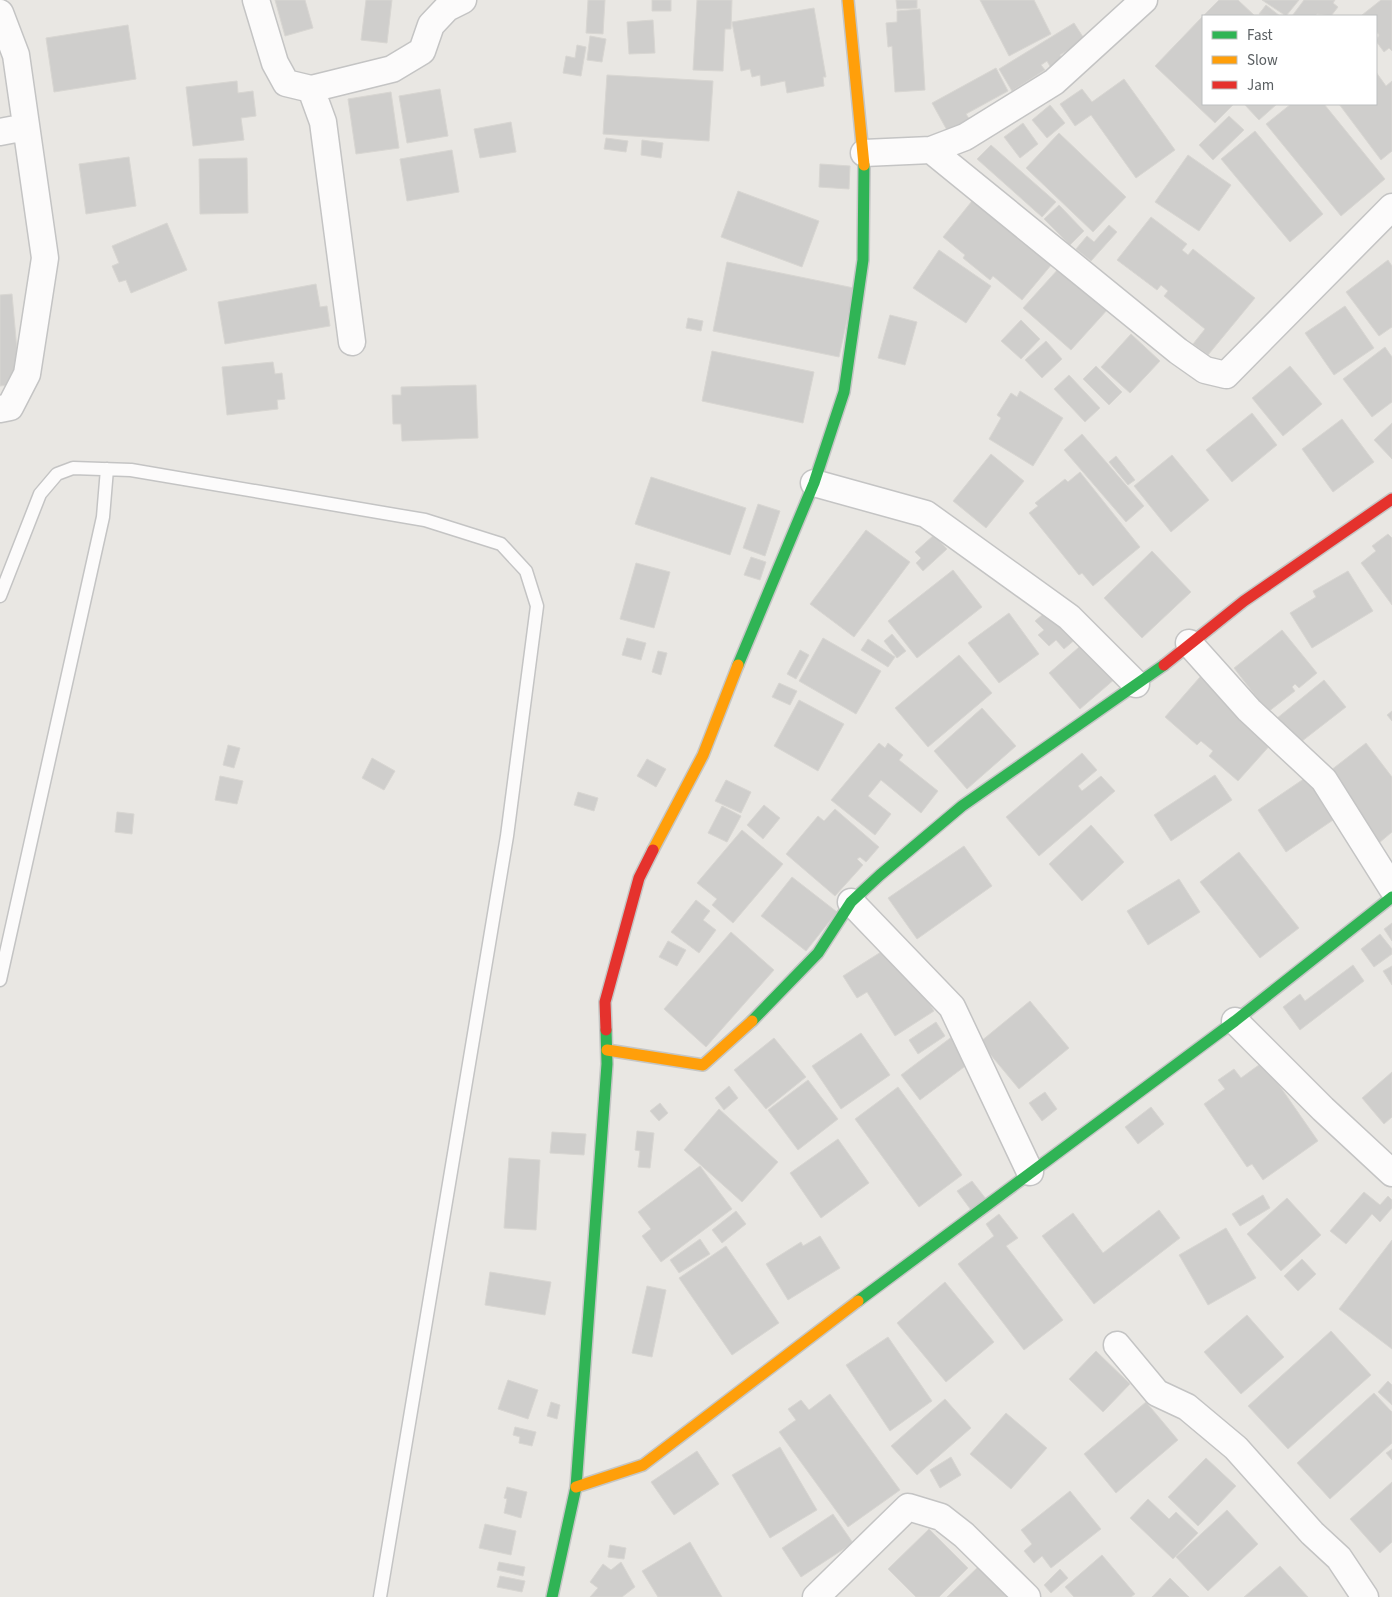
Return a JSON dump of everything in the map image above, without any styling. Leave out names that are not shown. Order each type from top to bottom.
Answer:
[{"type":"street","points":[[256,0],[275,63],[286,83],[311,89],[392,69],[422,51],[431,26],[447,8],[463,0]]},
{"type":"street","points":[[552,1597],[576,1487],[607,1050],[605,1002],[640,878],[703,755],[752,628],[814,483],[844,392],[863,260],[864,153],[848,0]]},
{"type":"street","points":[[864,153],[931,150],[965,137],[1054,82],[1144,0]]},
{"type":"street","points":[[0,13],[16,55],[45,258],[27,374],[10,407],[0,409]]},
{"type":"street","points":[[311,89],[323,122],[352,342]]},
{"type":"street","points":[[0,132],[26,127]]},
{"type":"street","points":[[931,150],[1178,351],[1205,370],[1226,375],[1392,207]]},
{"type":"street","points":[[814,483],[926,514],[1069,617],[1136,684]]},
{"type":"street","points":[[607,1050],[703,1065],[746,1028],[818,953],[851,902],[962,806],[1160,668],[1189,642],[1248,598],[1392,499]]},
{"type":"street","points":[[1189,642],[1249,710],[1324,780],[1392,888]]},
{"type":"street","points":[[576,1487],[643,1465],[1030,1172],[1235,1022],[1392,897]]},
{"type":"street","points":[[851,902],[952,1007],[1030,1172]]},
{"type":"street","points":[[1235,1022],[1323,1109],[1392,1173]]},
{"type":"street","points":[[1117,1345],[1157,1393],[1186,1407],[1236,1448],[1312,1533],[1339,1558],[1365,1597]]},
{"type":"street","points":[[816,1597],[908,1507],[941,1518],[964,1534],[1027,1597]]},
{"type":"lane","points":[[0,596],[40,494],[56,474],[73,468],[131,470],[425,520],[502,544],[526,571],[537,606],[507,836],[380,1597]]},
{"type":"lane","points":[[0,980],[102,517],[107,469]]},
{"type":"building","points":[[275,0],[305,0],[313,28],[285,36]]},
{"type":"building","points":[[366,0],[392,0],[387,43],[361,40]]},
{"type":"building","points":[[588,0],[605,0],[603,34],[586,33]]},
{"type":"building","points":[[652,0],[671,0],[671,11],[652,11]]},
{"type":"building","points":[[697,0],[732,0],[731,29],[725,29],[723,71],[693,70]]},
{"type":"building","points":[[896,0],[917,0],[917,8],[897,9]]},
{"type":"building","points":[[980,0],[1034,0],[1051,34],[1009,56]]},
{"type":"building","points":[[1219,0],[1238,0],[1254,15],[1204,15]]},
{"type":"building","points":[[1262,0],[1299,0],[1287,15]]},
{"type":"building","points":[[1304,0],[1335,0],[1333,3],[1338,7],[1332,15],[1293,15]]},
{"type":"building","points":[[1381,0],[1392,0],[1392,51],[1389,48],[1384,52],[1377,42],[1379,35],[1377,32],[1377,15],[1362,15]]},
{"type":"building","points":[[1266,5],[1279,15],[1270,15],[1259,14]]},
{"type":"building","points":[[814,8],[826,77],[823,77],[824,86],[787,93],[785,81],[761,86],[760,75],[752,77],[750,69],[741,71],[732,22]]},
{"type":"building","points":[[920,9],[925,90],[895,92],[892,46],[888,47],[886,23],[897,22],[897,11]]},
{"type":"building","points":[[1202,17],[1202,105],[1233,105],[1215,123],[1155,66]]},
{"type":"building","points":[[653,20],[655,53],[629,54],[627,22]]},
{"type":"building","points":[[1074,23],[1085,40],[1060,55],[1063,61],[1051,68],[1047,61],[1041,65],[1045,70],[1012,91],[999,69]]},
{"type":"building","points":[[128,25],[136,79],[54,92],[46,38]]},
{"type":"building","points":[[590,36],[606,39],[602,62],[587,60]]},
{"type":"building","points":[[577,45],[586,47],[581,76],[563,73],[566,56],[575,58]]},
{"type":"building","points":[[996,68],[1008,91],[966,114],[970,120],[948,132],[932,103]]},
{"type":"building","points":[[1377,73],[1386,86],[1392,81],[1392,151],[1381,160],[1340,105],[1377,105]]},
{"type":"building","points":[[607,75],[713,81],[709,141],[603,134]]},
{"type":"building","points":[[1124,79],[1175,150],[1136,178],[1091,115],[1075,126],[1060,104],[1082,89],[1092,102]]},
{"type":"building","points":[[237,81],[238,93],[253,91],[256,116],[241,118],[244,140],[193,146],[186,87]]},
{"type":"building","points":[[440,89],[448,136],[407,143],[399,96]]},
{"type":"building","points":[[391,92],[399,148],[356,154],[348,99]]},
{"type":"building","points":[[1050,105],[1065,123],[1047,138],[1032,120]]},
{"type":"building","points":[[1245,105],[1276,105],[1259,120]]},
{"type":"building","points":[[1290,105],[1325,105],[1385,179],[1341,216],[1266,124]]},
{"type":"building","points":[[1229,116],[1244,130],[1213,160],[1199,145]]},
{"type":"building","points":[[511,122],[516,152],[480,158],[474,129]]},
{"type":"building","points":[[1023,123],[1038,144],[1020,158],[1004,137]]},
{"type":"building","points":[[1255,131],[1323,214],[1290,242],[1221,159]]},
{"type":"building","points":[[1059,133],[1126,197],[1093,232],[1026,168]]},
{"type":"building","points":[[606,138],[628,141],[626,152],[604,149]]},
{"type":"building","points":[[642,140],[663,143],[661,158],[641,155]]},
{"type":"building","points":[[991,145],[1056,202],[1042,217],[977,159]]},
{"type":"building","points":[[452,150],[459,192],[407,201],[400,159]]},
{"type":"building","points":[[1188,155],[1231,185],[1199,231],[1155,202]]},
{"type":"building","points":[[129,157],[136,206],[86,214],[79,164]]},
{"type":"building","points":[[247,158],[248,213],[200,214],[199,159]]},
{"type":"building","points":[[820,164],[850,166],[849,189],[819,187]]},
{"type":"building","points":[[738,191],[819,221],[802,267],[721,237]]},
{"type":"building","points":[[972,201],[1052,264],[1022,300],[993,276],[990,280],[963,258],[965,255],[943,237]]},
{"type":"building","points":[[1059,205],[1084,231],[1070,245],[1044,219]]},
{"type":"building","points":[[1151,217],[1187,244],[1182,250],[1188,255],[1193,249],[1255,298],[1208,355],[1193,344],[1205,329],[1164,296],[1168,291],[1161,285],[1157,290],[1117,260]]},
{"type":"building","points":[[167,223],[187,270],[131,293],[126,280],[119,282],[112,266],[119,263],[112,246]]},
{"type":"building","points":[[1109,225],[1117,232],[1091,261],[1076,249],[1087,236],[1094,242]]},
{"type":"building","points":[[939,250],[991,286],[966,323],[913,288]]},
{"type":"building","points":[[1388,260],[1392,266],[1392,327],[1379,336],[1346,292]]},
{"type":"building","points":[[727,262],[854,288],[839,357],[713,331]]},
{"type":"building","points":[[1060,267],[1108,309],[1071,350],[1023,308]]},
{"type":"building","points":[[316,284],[320,307],[327,306],[330,326],[225,344],[218,302]]},
{"type":"building","points":[[12,294],[20,384],[0,386],[0,295]]},
{"type":"building","points":[[1345,306],[1374,348],[1334,375],[1305,333]]},
{"type":"building","points":[[890,315],[917,322],[905,365],[878,358]]},
{"type":"building","points":[[688,318],[703,321],[701,331],[686,328]]},
{"type":"building","points":[[1021,320],[1040,339],[1021,359],[1001,341]]},
{"type":"building","points":[[1131,334],[1160,361],[1130,393],[1101,367]]},
{"type":"building","points":[[1046,341],[1062,359],[1042,378],[1025,360]]},
{"type":"building","points":[[1385,347],[1392,357],[1392,402],[1372,417],[1343,379]]},
{"type":"building","points":[[712,351],[814,372],[803,423],[702,401]]},
{"type":"building","points":[[273,362],[275,374],[282,373],[285,399],[277,400],[278,409],[227,415],[222,367]]},
{"type":"building","points":[[1096,366],[1122,392],[1109,405],[1083,379]]},
{"type":"building","points":[[1290,366],[1322,404],[1283,436],[1252,398]]},
{"type":"building","points":[[1069,375],[1100,408],[1085,422],[1054,389]]},
{"type":"building","points":[[476,385],[478,438],[402,441],[401,424],[393,424],[392,395],[401,395],[401,387]]},
{"type":"building","points":[[1020,391],[1063,418],[1033,466],[989,439],[1001,418],[997,415],[1011,393],[1017,397]]},
{"type":"building","points":[[1252,413],[1277,445],[1232,482],[1206,450]]},
{"type":"building","points":[[1342,419],[1374,462],[1333,492],[1302,449]]},
{"type":"building","points":[[1392,423],[1392,459],[1374,440]]},
{"type":"building","points":[[1082,434],[1144,506],[1126,522],[1064,450]]},
{"type":"building","points":[[991,454],[1024,481],[986,528],[953,501]]},
{"type":"building","points":[[1172,455],[1209,500],[1171,532],[1134,486]]},
{"type":"building","points":[[1116,456],[1135,480],[1128,485],[1109,462]]},
{"type":"building","points":[[1080,472],[1140,547],[1093,586],[1082,573],[1079,575],[1029,513],[1038,506],[1035,503],[1065,479],[1068,482]]},
{"type":"building","points":[[651,477],[746,508],[730,555],[635,524]]},
{"type":"building","points":[[758,504],[780,511],[765,556],[743,548]]},
{"type":"building","points":[[866,530],[910,562],[854,637],[810,604]]},
{"type":"building","points":[[1388,534],[1392,538],[1392,605],[1361,563],[1376,551],[1372,546]]},
{"type":"building","points":[[934,535],[947,549],[923,571],[916,563],[921,558],[915,552]]},
{"type":"building","points":[[1152,551],[1191,592],[1142,638],[1104,598]]},
{"type":"building","points":[[751,557],[766,562],[760,580],[744,575]]},
{"type":"building","points":[[636,563],[670,572],[654,628],[620,619]]},
{"type":"building","points":[[953,570],[982,607],[917,658],[888,621]]},
{"type":"building","points":[[1348,571],[1373,611],[1312,648],[1290,613],[1316,597],[1313,591]]},
{"type":"building","points":[[1050,608],[1077,638],[1064,649],[1056,640],[1049,646],[1038,635],[1044,630],[1035,621]]},
{"type":"building","points":[[1009,613],[1039,654],[999,683],[968,643]]},
{"type":"building","points":[[1282,630],[1317,673],[1299,688],[1295,684],[1292,687],[1295,691],[1268,712],[1234,668]]},
{"type":"building","points":[[892,634],[906,651],[897,658],[884,641]]},
{"type":"building","points":[[627,638],[646,643],[641,660],[622,655]]},
{"type":"building","points":[[823,638],[881,671],[856,714],[799,681]]},
{"type":"building","points":[[868,639],[895,657],[888,667],[861,650]]},
{"type":"building","points":[[1085,642],[1116,678],[1080,709],[1049,673]]},
{"type":"building","points":[[800,650],[809,655],[796,679],[787,674]]},
{"type":"building","points":[[658,651],[667,653],[661,675],[652,672]]},
{"type":"building","points":[[959,655],[992,693],[928,747],[895,708]]},
{"type":"building","points":[[1200,677],[1273,742],[1238,781],[1209,756],[1213,751],[1201,741],[1197,745],[1165,717]]},
{"type":"building","points":[[1324,680],[1346,707],[1297,745],[1276,719]]},
{"type":"building","points":[[779,683],[797,691],[790,705],[772,697]]},
{"type":"building","points":[[799,700],[844,724],[818,771],[774,746]]},
{"type":"building","points":[[982,708],[1016,746],[967,789],[934,751]]},
{"type":"building","points":[[1392,711],[1392,721],[1387,715]]},
{"type":"building","points":[[879,743],[885,748],[888,743],[903,755],[899,760],[938,791],[921,813],[881,780],[868,796],[891,814],[875,835],[831,800]]},
{"type":"building","points":[[1366,743],[1392,777],[1392,832],[1379,843],[1326,774]]},
{"type":"building","points":[[228,745],[240,748],[234,768],[223,765]]},
{"type":"building","points":[[1082,753],[1097,770],[1078,786],[1082,791],[1101,776],[1115,791],[1039,856],[1006,817]]},
{"type":"building","points":[[372,758],[395,771],[384,790],[362,778]]},
{"type":"building","points":[[647,759],[666,769],[656,787],[637,776]]},
{"type":"building","points":[[1215,775],[1232,800],[1171,841],[1154,815]]},
{"type":"building","points":[[220,776],[243,781],[237,804],[215,800]]},
{"type":"building","points":[[1308,776],[1336,818],[1286,852],[1258,810]]},
{"type":"building","points":[[726,780],[751,792],[741,813],[715,801]]},
{"type":"building","points":[[578,792],[598,798],[594,811],[574,805]]},
{"type":"building","points":[[764,805],[780,818],[763,839],[747,825]]},
{"type":"building","points":[[722,806],[741,816],[727,842],[708,833]]},
{"type":"building","points":[[835,809],[879,847],[866,862],[860,857],[857,859],[863,865],[835,896],[786,854],[818,816],[824,821]]},
{"type":"building","points":[[117,812],[134,814],[132,834],[115,832]]},
{"type":"building","points":[[1091,825],[1124,862],[1082,901],[1049,864]]},
{"type":"building","points":[[742,830],[783,864],[733,923],[712,905],[717,899],[697,883]]},
{"type":"building","points":[[964,846],[992,886],[917,939],[888,898]]},
{"type":"building","points":[[1239,852],[1299,928],[1260,958],[1200,882]]},
{"type":"building","points":[[792,877],[837,912],[806,951],[761,916]]},
{"type":"building","points":[[1179,879],[1200,912],[1148,945],[1127,911]]},
{"type":"building","points":[[696,900],[710,911],[703,920],[716,930],[699,953],[671,932]]},
{"type":"building","points":[[1392,923],[1392,941],[1384,929]]},
{"type":"building","points":[[731,932],[774,970],[706,1047],[664,1009]]},
{"type":"building","points":[[1380,934],[1392,949],[1392,954],[1374,967],[1361,949]]},
{"type":"building","points":[[668,941],[686,950],[677,966],[659,957]]},
{"type":"building","points":[[892,945],[934,1011],[895,1036],[867,992],[857,998],[843,976]]},
{"type":"building","points":[[1353,965],[1364,981],[1300,1030],[1283,1007],[1300,994],[1305,1001]]},
{"type":"building","points":[[1392,966],[1392,985],[1383,971]]},
{"type":"building","points":[[1030,1001],[1069,1048],[1019,1089],[980,1042]]},
{"type":"building","points":[[936,1022],[945,1036],[918,1054],[909,1040]]},
{"type":"building","points":[[861,1033],[890,1075],[841,1109],[812,1066]]},
{"type":"building","points":[[953,1036],[972,1061],[920,1100],[901,1075]]},
{"type":"building","points":[[774,1038],[806,1077],[766,1109],[734,1070]]},
{"type":"building","points":[[1263,1062],[1318,1141],[1263,1180],[1252,1164],[1247,1167],[1204,1104],[1225,1089],[1218,1080],[1234,1069],[1241,1078]]},
{"type":"building","points":[[1392,1072],[1392,1117],[1384,1124],[1362,1098]]},
{"type":"building","points":[[808,1080],[838,1119],[798,1150],[768,1110]]},
{"type":"building","points":[[729,1086],[738,1098],[724,1110],[715,1098]]},
{"type":"building","points":[[898,1087],[962,1175],[919,1207],[855,1119]]},
{"type":"building","points":[[1045,1092],[1057,1109],[1042,1121],[1029,1103]]},
{"type":"building","points":[[660,1103],[668,1113],[659,1121],[650,1111]]},
{"type":"building","points":[[1151,1107],[1164,1124],[1138,1144],[1125,1127]]},
{"type":"building","points":[[719,1109],[778,1162],[742,1202],[684,1150]]},
{"type":"building","points":[[637,1131],[654,1133],[650,1168],[638,1167],[640,1151],[635,1150]]},
{"type":"building","points":[[552,1132],[586,1134],[584,1155],[550,1153]]},
{"type":"building","points":[[838,1139],[869,1183],[821,1218],[790,1173]]},
{"type":"building","points":[[509,1158],[540,1160],[536,1230],[504,1228]]},
{"type":"building","points":[[700,1166],[732,1209],[661,1262],[642,1236],[651,1229],[638,1212]]},
{"type":"building","points":[[972,1181],[986,1199],[971,1210],[957,1191]]},
{"type":"building","points":[[1364,1192],[1380,1205],[1388,1196],[1392,1200],[1392,1208],[1380,1222],[1372,1214],[1346,1244],[1330,1231]]},
{"type":"building","points":[[1263,1195],[1270,1208],[1240,1226],[1232,1214]]},
{"type":"building","points":[[1287,1198],[1321,1235],[1281,1271],[1247,1234]]},
{"type":"building","points":[[1159,1210],[1180,1238],[1094,1304],[1042,1236],[1073,1213],[1103,1253]]},
{"type":"building","points":[[736,1211],[746,1224],[722,1243],[712,1230]]},
{"type":"building","points":[[999,1214],[1018,1238],[1006,1246],[1063,1320],[1024,1350],[958,1264],[994,1236],[986,1224]]},
{"type":"building","points":[[1226,1228],[1256,1278],[1208,1305],[1179,1255]]},
{"type":"building","points":[[820,1236],[840,1268],[788,1300],[766,1264],[801,1242],[803,1246]]},
{"type":"building","points":[[700,1239],[710,1254],[679,1273],[670,1260]]},
{"type":"building","points":[[1392,1240],[1392,1349],[1339,1309]]},
{"type":"building","points":[[726,1246],[779,1323],[732,1355],[679,1278]]},
{"type":"building","points":[[1302,1259],[1316,1274],[1298,1291],[1284,1276]]},
{"type":"building","points":[[490,1272],[551,1282],[545,1315],[485,1305]]},
{"type":"building","points":[[945,1282],[994,1342],[946,1382],[897,1323]]},
{"type":"building","points":[[647,1286],[666,1290],[652,1357],[632,1353]]},
{"type":"building","points":[[1247,1315],[1284,1357],[1241,1394],[1204,1352]]},
{"type":"building","points":[[1331,1331],[1371,1375],[1288,1449],[1248,1406]]},
{"type":"building","points":[[888,1337],[932,1401],[890,1431],[846,1365]]},
{"type":"building","points":[[1096,1351],[1130,1384],[1103,1412],[1069,1379]]},
{"type":"building","points":[[508,1380],[538,1390],[528,1419],[498,1409]]},
{"type":"building","points":[[1388,1381],[1392,1385],[1392,1405],[1378,1392]]},
{"type":"building","points":[[1374,1393],[1392,1412],[1392,1443],[1330,1499],[1297,1463]]},
{"type":"building","points":[[830,1394],[900,1490],[848,1527],[779,1432],[796,1420],[788,1409],[801,1400],[809,1410]]},
{"type":"building","points":[[945,1399],[971,1428],[917,1475],[891,1446]]},
{"type":"building","points":[[551,1402],[560,1405],[557,1419],[547,1416]]},
{"type":"building","points":[[1146,1402],[1178,1440],[1116,1493],[1084,1454]]},
{"type":"building","points":[[1006,1413],[1047,1448],[1011,1489],[970,1454]]},
{"type":"building","points":[[515,1427],[536,1432],[532,1446],[519,1443],[520,1437],[513,1435]]},
{"type":"building","points":[[780,1447],[817,1510],[770,1538],[732,1475]]},
{"type":"building","points":[[1392,1449],[1392,1460],[1386,1453]]},
{"type":"building","points":[[697,1451],[719,1484],[674,1515],[651,1482]]},
{"type":"building","points":[[951,1457],[961,1475],[940,1488],[930,1470]]},
{"type":"building","points":[[1206,1458],[1236,1486],[1198,1526],[1168,1497]]},
{"type":"building","points":[[1392,1482],[1392,1542],[1380,1553],[1350,1519]]},
{"type":"building","points":[[507,1487],[527,1492],[521,1518],[504,1513],[507,1499],[504,1498]]},
{"type":"building","points":[[1070,1491],[1101,1529],[1051,1568],[1042,1556],[1034,1563],[1024,1551],[1032,1544],[1021,1530]]},
{"type":"building","points":[[1148,1499],[1169,1519],[1176,1512],[1198,1533],[1173,1559],[1130,1518]]},
{"type":"building","points":[[1227,1510],[1258,1544],[1208,1591],[1176,1557]]},
{"type":"building","points":[[833,1514],[853,1543],[801,1577],[782,1548]]},
{"type":"building","points":[[485,1524],[516,1531],[511,1555],[479,1548]]},
{"type":"building","points":[[929,1529],[968,1568],[939,1597],[916,1597],[888,1569]]},
{"type":"building","points":[[690,1542],[722,1597],[658,1597],[642,1571]]},
{"type":"building","points":[[610,1545],[626,1548],[624,1559],[608,1557]]},
{"type":"building","points":[[1102,1555],[1135,1594],[1131,1597],[1074,1597],[1065,1587]]},
{"type":"building","points":[[499,1562],[525,1567],[523,1576],[497,1570]]},
{"type":"building","points":[[621,1562],[635,1587],[622,1597],[590,1597],[598,1588],[590,1582],[603,1564],[611,1570]]},
{"type":"building","points":[[981,1564],[1012,1597],[947,1597]]},
{"type":"building","points":[[1280,1566],[1308,1597],[1244,1597]]},
{"type":"building","points":[[1060,1569],[1068,1578],[1051,1593],[1044,1585]]},
{"type":"building","points":[[500,1576],[525,1581],[522,1592],[497,1587]]},
{"type":"building","points":[[1170,1578],[1189,1597],[1152,1597]]},
{"type":"traffic: fast","points":[[738,665],[814,483],[844,392],[863,260],[864,165]]},
{"type":"traffic: fast","points":[[752,1021],[818,953],[851,902],[880,875],[962,806],[1164,665]]},
{"type":"traffic: fast","points":[[858,1301],[1235,1021],[1392,897]]},
{"type":"traffic: fast","points":[[552,1597],[576,1487],[607,1064],[606,1030]]},
{"type":"traffic: slow","points":[[848,0],[864,165]]},
{"type":"traffic: slow","points":[[653,850],[703,755],[738,665]]},
{"type":"traffic: slow","points":[[607,1050],[703,1065],[752,1021]]},
{"type":"traffic: slow","points":[[576,1487],[643,1465],[858,1301]]},
{"type":"traffic: jam","points":[[1164,665],[1244,601],[1392,499]]},
{"type":"traffic: jam","points":[[606,1030],[605,1002],[639,878],[653,850]]}]
